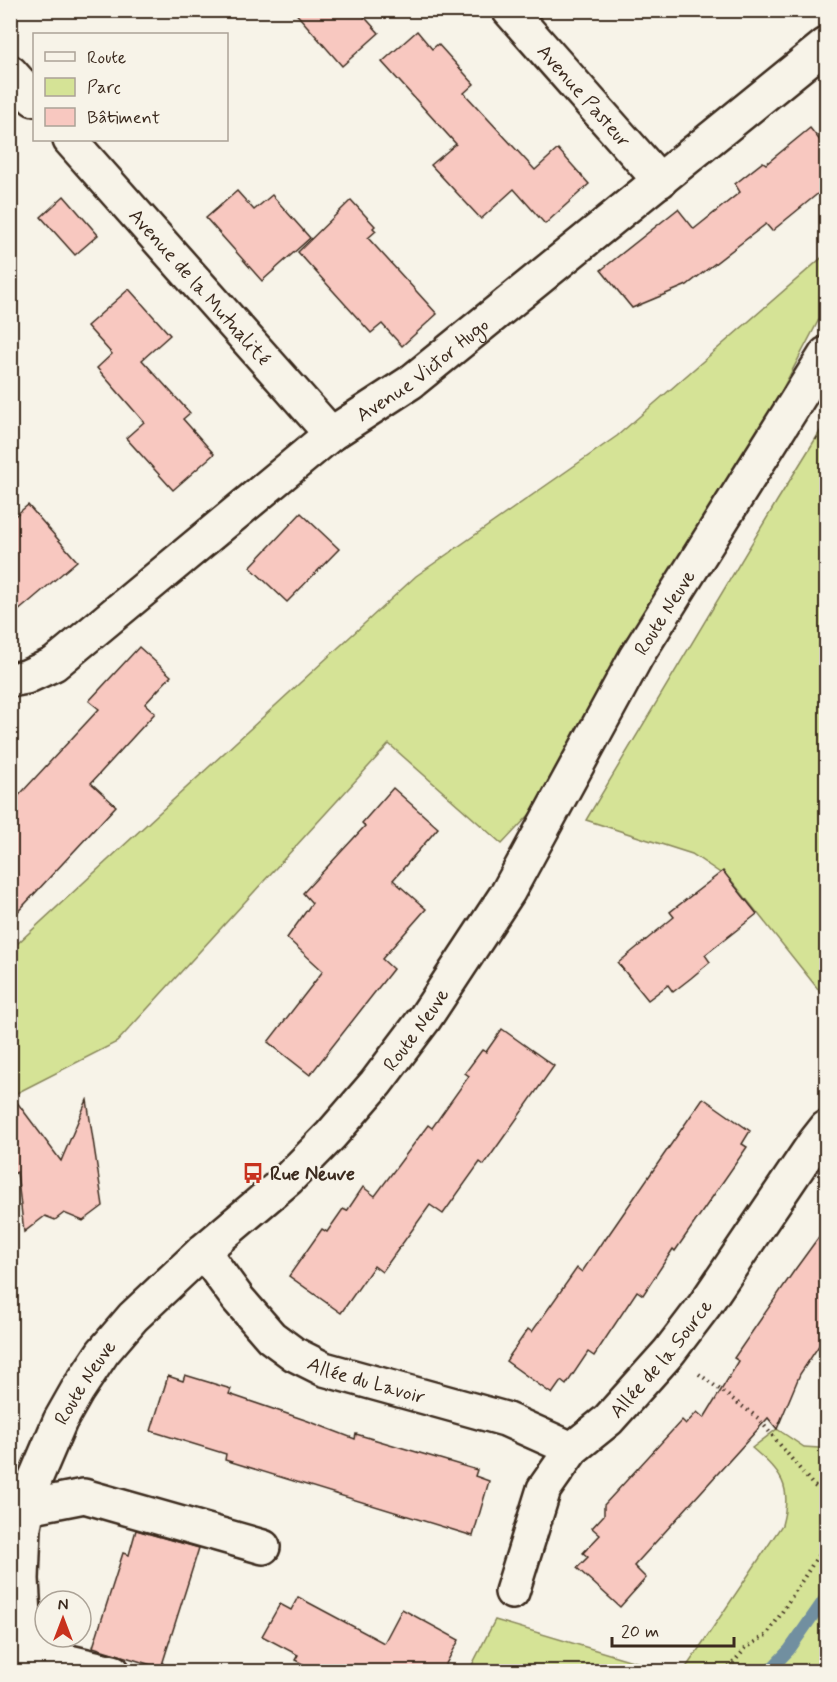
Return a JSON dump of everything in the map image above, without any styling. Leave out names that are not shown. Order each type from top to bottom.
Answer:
[{"type":"street","name":"Avenue Pasteur","points":[[509,10],[660,181]]},
{"type":"street","name":"Avenue Victor Hugo","points":[[10,680],[26,677],[54,664],[331,434],[411,382],[826,45]]},
{"type":"street","points":[[10,72],[33,98]]},
{"type":"street","name":"Avenue de la Mutualité","points":[[71,141],[331,434]]},
{"type":"street","name":"Route Neuve","points":[[26,1662],[22,1579],[24,1528],[30,1491],[60,1420],[103,1353],[133,1317],[203,1251],[288,1179],[331,1136],[376,1083],[425,1018],[508,892],[636,657],[826,354]]},
{"type":"street","name":"Allée de la Source","points":[[512,1592],[544,1489],[572,1449],[608,1420],[669,1352],[704,1306],[826,1128]]},
{"type":"street","name":"Allée du Lavoir","points":[[203,1251],[238,1299],[271,1337],[294,1354],[324,1369],[505,1419],[572,1449]]},
{"type":"street","points":[[28,1507],[84,1496],[263,1547]]},
{"type":"street","points":[[26,1662],[113,1671]]},
{"type":"path","points":[[669,1352],[758,1418],[813,1485],[826,1494]]},
{"type":"path","points":[[726,1671],[746,1648],[768,1634],[826,1543]]},
{"type":"green space","points":[[826,254],[826,306],[751,449],[546,797],[502,844],[389,744],[117,1042],[11,1096],[11,945],[18,943],[416,576],[617,436]]},
{"type":"green space","points":[[826,422],[826,999],[732,881],[692,854],[586,820]]},
{"type":"green space","points":[[777,1429],[804,1447],[819,1448],[826,1443],[826,1671],[683,1672],[782,1525],[786,1500],[782,1481],[770,1465],[752,1448]]},
{"type":"green space","points":[[495,1620],[666,1671],[469,1671]]},
{"type":"building","points":[[293,10],[358,10],[379,33],[342,66]]},
{"type":"building","points":[[417,31],[432,49],[438,44],[474,84],[464,93],[535,170],[558,149],[589,184],[545,224],[514,189],[481,219],[431,165],[456,144],[382,62]]},
{"type":"building","points":[[810,128],[826,148],[826,187],[772,231],[766,224],[687,285],[632,308],[601,270],[678,209],[694,229],[740,192],[735,184],[763,162],[766,164]]},
{"type":"building","points":[[237,191],[254,210],[272,195],[310,238],[262,281],[206,218]]},
{"type":"building","points":[[64,196],[98,235],[75,255],[41,217]]},
{"type":"building","points":[[351,200],[375,226],[373,228],[376,231],[368,238],[437,314],[402,346],[382,324],[371,333],[298,252]]},
{"type":"building","points":[[129,289],[170,335],[142,360],[190,413],[183,419],[214,454],[173,490],[126,438],[144,422],[97,368],[112,354],[87,326]]},
{"type":"building","points":[[28,505],[77,561],[10,618],[10,520]]},
{"type":"building","points":[[301,513],[339,549],[287,602],[250,567]]},
{"type":"building","points":[[139,647],[171,676],[145,704],[155,713],[91,783],[116,806],[10,920],[10,805],[99,709],[89,701]]},
{"type":"building","points":[[393,788],[438,828],[393,880],[426,909],[382,959],[393,969],[310,1075],[268,1042],[323,971],[287,938],[312,903],[303,893],[365,826],[362,823]]},
{"type":"building","points":[[723,871],[757,914],[705,955],[710,962],[691,978],[673,992],[668,985],[648,1000],[618,963],[674,917],[670,912]]},
{"type":"building","points":[[502,1029],[554,1066],[484,1165],[480,1162],[443,1214],[430,1205],[382,1272],[374,1266],[341,1313],[289,1276],[322,1229],[327,1232],[343,1209],[347,1211],[363,1187],[375,1196],[428,1125],[432,1128],[469,1076],[465,1073],[482,1050],[486,1052]]},
{"type":"building","points":[[10,1093],[61,1161],[87,1100],[103,1206],[83,1221],[64,1213],[55,1220],[45,1216],[24,1232],[17,1172],[10,1176]]},
{"type":"building","points":[[703,1098],[750,1131],[742,1144],[747,1147],[675,1251],[673,1249],[643,1295],[637,1291],[594,1356],[588,1352],[566,1385],[561,1381],[552,1394],[506,1361],[528,1329],[532,1332],[577,1268],[582,1272]]},
{"type":"building","points":[[826,1227],[826,1335],[800,1374],[777,1429],[768,1418],[634,1566],[646,1578],[620,1607],[577,1568],[588,1557],[583,1553],[600,1535],[592,1528],[604,1515],[604,1505],[682,1420],[686,1424],[697,1412],[704,1418],[739,1361],[734,1358]]},
{"type":"building","points":[[185,1375],[231,1389],[229,1394],[355,1439],[356,1434],[477,1470],[475,1476],[489,1481],[473,1536],[225,1460],[226,1454],[151,1431],[168,1376],[183,1381]]},
{"type":"building","points":[[136,1530],[199,1548],[161,1668],[93,1647],[123,1553],[129,1555]]},
{"type":"building","points":[[298,1597],[384,1643],[402,1609],[459,1640],[442,1671],[316,1671],[295,1660],[298,1655],[262,1636],[280,1604],[291,1610]]},
{"type":"waterway","points":[[768,1672],[789,1650],[826,1597]]},
{"type":"place","name":"Rue Neuve","points":[[253,1173]]}]
